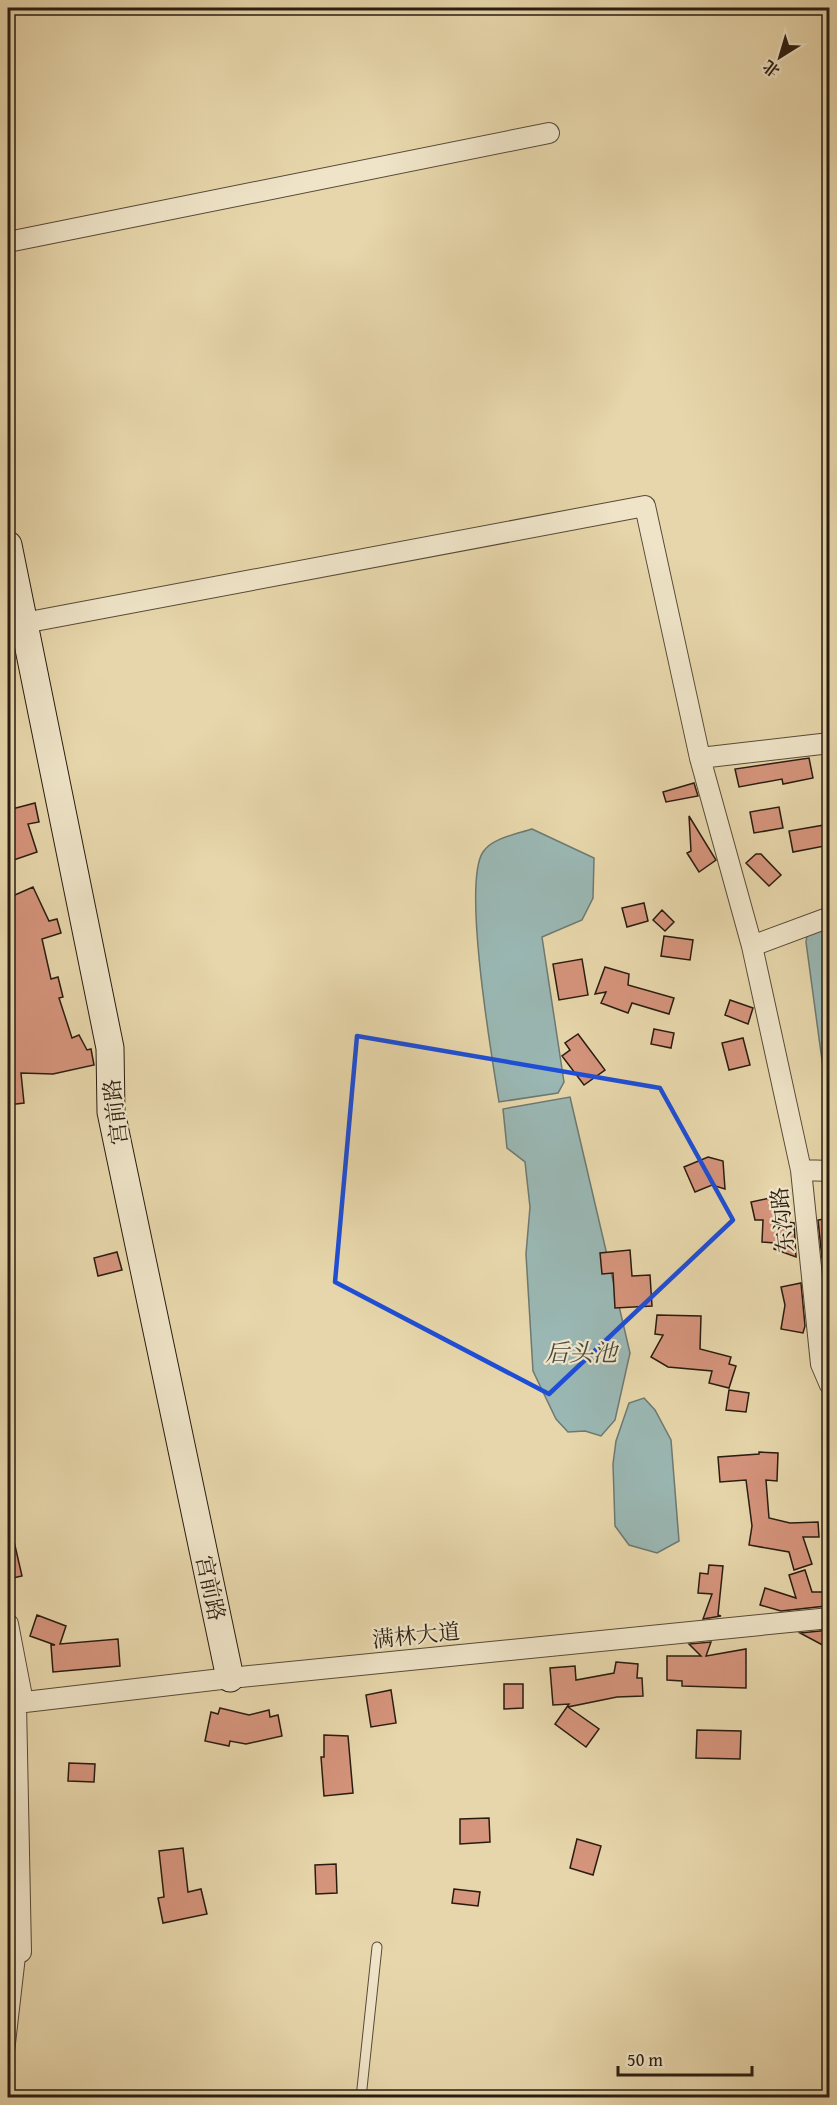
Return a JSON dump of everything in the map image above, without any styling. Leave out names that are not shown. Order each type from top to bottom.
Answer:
[{"type":"street","points":[[8,242],[549,133]]},
{"type":"street","name":"东沟路","points":[[16,625],[645,506],[700,758],[752,945],[801,1170],[821,1364],[830,1385]]},
{"type":"street","name":"宫前路","points":[[8,544],[16,625],[110,1048],[111,1112],[230,1678]]},
{"type":"street","points":[[700,758],[830,743]]},
{"type":"street","points":[[752,945],[830,917]]},
{"type":"street","points":[[801,1170],[830,1171]]},
{"type":"street","name":"满林大道","points":[[16,1703],[230,1678],[830,1618]]},
{"type":"street","points":[[8,1624],[16,1703],[14,1952]]},
{"type":"lane","points":[[361,2097],[378,1947]]},
{"type":"lane","points":[[8,2065],[14,1952]]},
{"type":"highlighted area","points":[[357,1036],[660,1088],[733,1220],[549,1394],[335,1282]]},
{"type":"water","points":[[532,829],[594,858],[593,898],[582,920],[542,937],[564,1082],[558,1093],[499,1102],[477,933],[477,870],[483,852],[492,843]]},
{"type":"water","points":[[829,928],[829,1112],[806,942],[807,935]]},
{"type":"water","name":"后头池","points":[[570,1097],[630,1353],[615,1420],[601,1436],[585,1431],[568,1432],[556,1419],[533,1371],[526,1254],[530,1207],[525,1162],[507,1148],[503,1109]]},
{"type":"water","points":[[644,1398],[655,1410],[671,1440],[679,1541],[657,1553],[629,1545],[615,1526],[613,1464],[616,1441],[629,1403]]},
{"type":"building","points":[[809,758],[813,778],[783,784],[782,779],[739,787],[735,769]]},
{"type":"building","points":[[694,783],[698,796],[666,802],[663,792]]},
{"type":"building","points":[[35,803],[39,822],[28,824],[37,852],[8,862],[8,810]]},
{"type":"building","points":[[779,807],[783,828],[754,833],[750,812]]},
{"type":"building","points":[[689,816],[716,860],[699,872],[687,853],[691,851]]},
{"type":"building","points":[[830,824],[830,845],[793,852],[789,831]]},
{"type":"building","points":[[756,854],[761,854],[781,875],[769,886],[746,863]]},
{"type":"building","points":[[33,887],[49,921],[57,919],[61,933],[42,939],[51,979],[58,977],[63,997],[59,998],[72,1038],[79,1035],[87,1050],[91,1049],[94,1065],[53,1074],[21,1073],[24,1103],[8,1105],[8,898]]},
{"type":"building","points":[[644,903],[648,921],[627,927],[622,908]]},
{"type":"building","points":[[662,910],[674,922],[665,931],[653,920]]},
{"type":"building","points":[[664,936],[693,940],[690,960],[661,956]]},
{"type":"building","points":[[582,959],[588,995],[559,1000],[553,964]]},
{"type":"building","points":[[605,967],[629,974],[628,985],[674,998],[669,1014],[632,1003],[628,1013],[601,1003],[606,992],[595,994]]},
{"type":"building","points":[[730,1000],[753,1008],[748,1024],[725,1015]]},
{"type":"building","points":[[654,1029],[674,1033],[671,1048],[651,1044]]},
{"type":"building","points":[[578,1034],[605,1070],[584,1085],[562,1056],[570,1050],[565,1043]]},
{"type":"building","points":[[743,1038],[750,1065],[729,1070],[722,1043]]},
{"type":"building","points":[[708,1157],[723,1161],[725,1189],[712,1185],[695,1192],[684,1167]]},
{"type":"building","points":[[779,1196],[780,1221],[794,1223],[796,1257],[774,1249],[775,1243],[762,1242],[763,1220],[755,1220],[751,1202]]},
{"type":"building","points":[[830,1218],[830,1257],[822,1258],[818,1220]]},
{"type":"building","points":[[630,1250],[632,1276],[650,1275],[652,1306],[615,1308],[613,1273],[602,1274],[600,1253]]},
{"type":"building","points":[[117,1252],[122,1270],[98,1276],[94,1258]]},
{"type":"building","points":[[801,1283],[805,1326],[803,1333],[781,1329],[785,1305],[781,1287]]},
{"type":"building","points":[[657,1315],[701,1316],[700,1349],[731,1357],[729,1364],[736,1366],[729,1388],[709,1383],[712,1371],[668,1367],[651,1357],[663,1335],[655,1334]]},
{"type":"building","points":[[729,1390],[749,1393],[746,1412],[726,1410]]},
{"type":"building","points":[[759,1452],[778,1453],[777,1481],[766,1480],[769,1518],[790,1523],[818,1522],[819,1537],[803,1537],[812,1564],[794,1570],[789,1552],[749,1545],[752,1526],[746,1480],[720,1482],[718,1457],[759,1454]]},
{"type":"building","points":[[13,1537],[22,1576],[8,1579],[8,1538]]},
{"type":"building","points":[[709,1565],[723,1566],[718,1615],[721,1616],[703,1619],[712,1594],[698,1593],[700,1573],[708,1574]]},
{"type":"building","points":[[805,1570],[812,1592],[825,1592],[826,1606],[781,1611],[760,1605],[765,1588],[796,1598],[789,1575]]},
{"type":"building","points":[[37,1615],[66,1626],[60,1644],[118,1639],[120,1666],[53,1672],[51,1645],[55,1645],[30,1636]]},
{"type":"building","points":[[830,1630],[830,1649],[800,1633]]},
{"type":"building","points":[[711,1642],[706,1656],[746,1649],[746,1688],[682,1686],[682,1681],[667,1680],[667,1656],[701,1656],[689,1644]]},
{"type":"building","points":[[616,1662],[638,1664],[637,1678],[642,1678],[643,1696],[617,1697],[568,1707],[599,1729],[586,1747],[555,1724],[569,1704],[553,1705],[550,1668],[575,1666],[576,1680],[614,1673]]},
{"type":"building","points":[[504,1684],[523,1684],[523,1708],[504,1709]]},
{"type":"building","points":[[391,1690],[396,1723],[371,1727],[366,1695]]},
{"type":"building","points":[[220,1708],[249,1715],[269,1710],[270,1717],[278,1715],[282,1736],[246,1744],[230,1741],[229,1746],[205,1741],[211,1712],[218,1714]]},
{"type":"building","points":[[697,1730],[741,1731],[740,1759],[696,1758]]},
{"type":"building","points":[[324,1735],[348,1736],[353,1793],[324,1796],[321,1757],[324,1757]]},
{"type":"building","points":[[69,1763],[95,1764],[94,1782],[68,1781]]},
{"type":"building","points":[[489,1818],[490,1842],[460,1844],[460,1819]]},
{"type":"building","points":[[577,1839],[601,1846],[593,1875],[570,1868]]},
{"type":"building","points":[[183,1848],[188,1892],[201,1889],[207,1914],[163,1923],[158,1898],[164,1897],[159,1851]]},
{"type":"building","points":[[336,1864],[337,1893],[316,1894],[315,1865]]},
{"type":"building","points":[[454,1889],[480,1892],[478,1906],[452,1903]]}]
